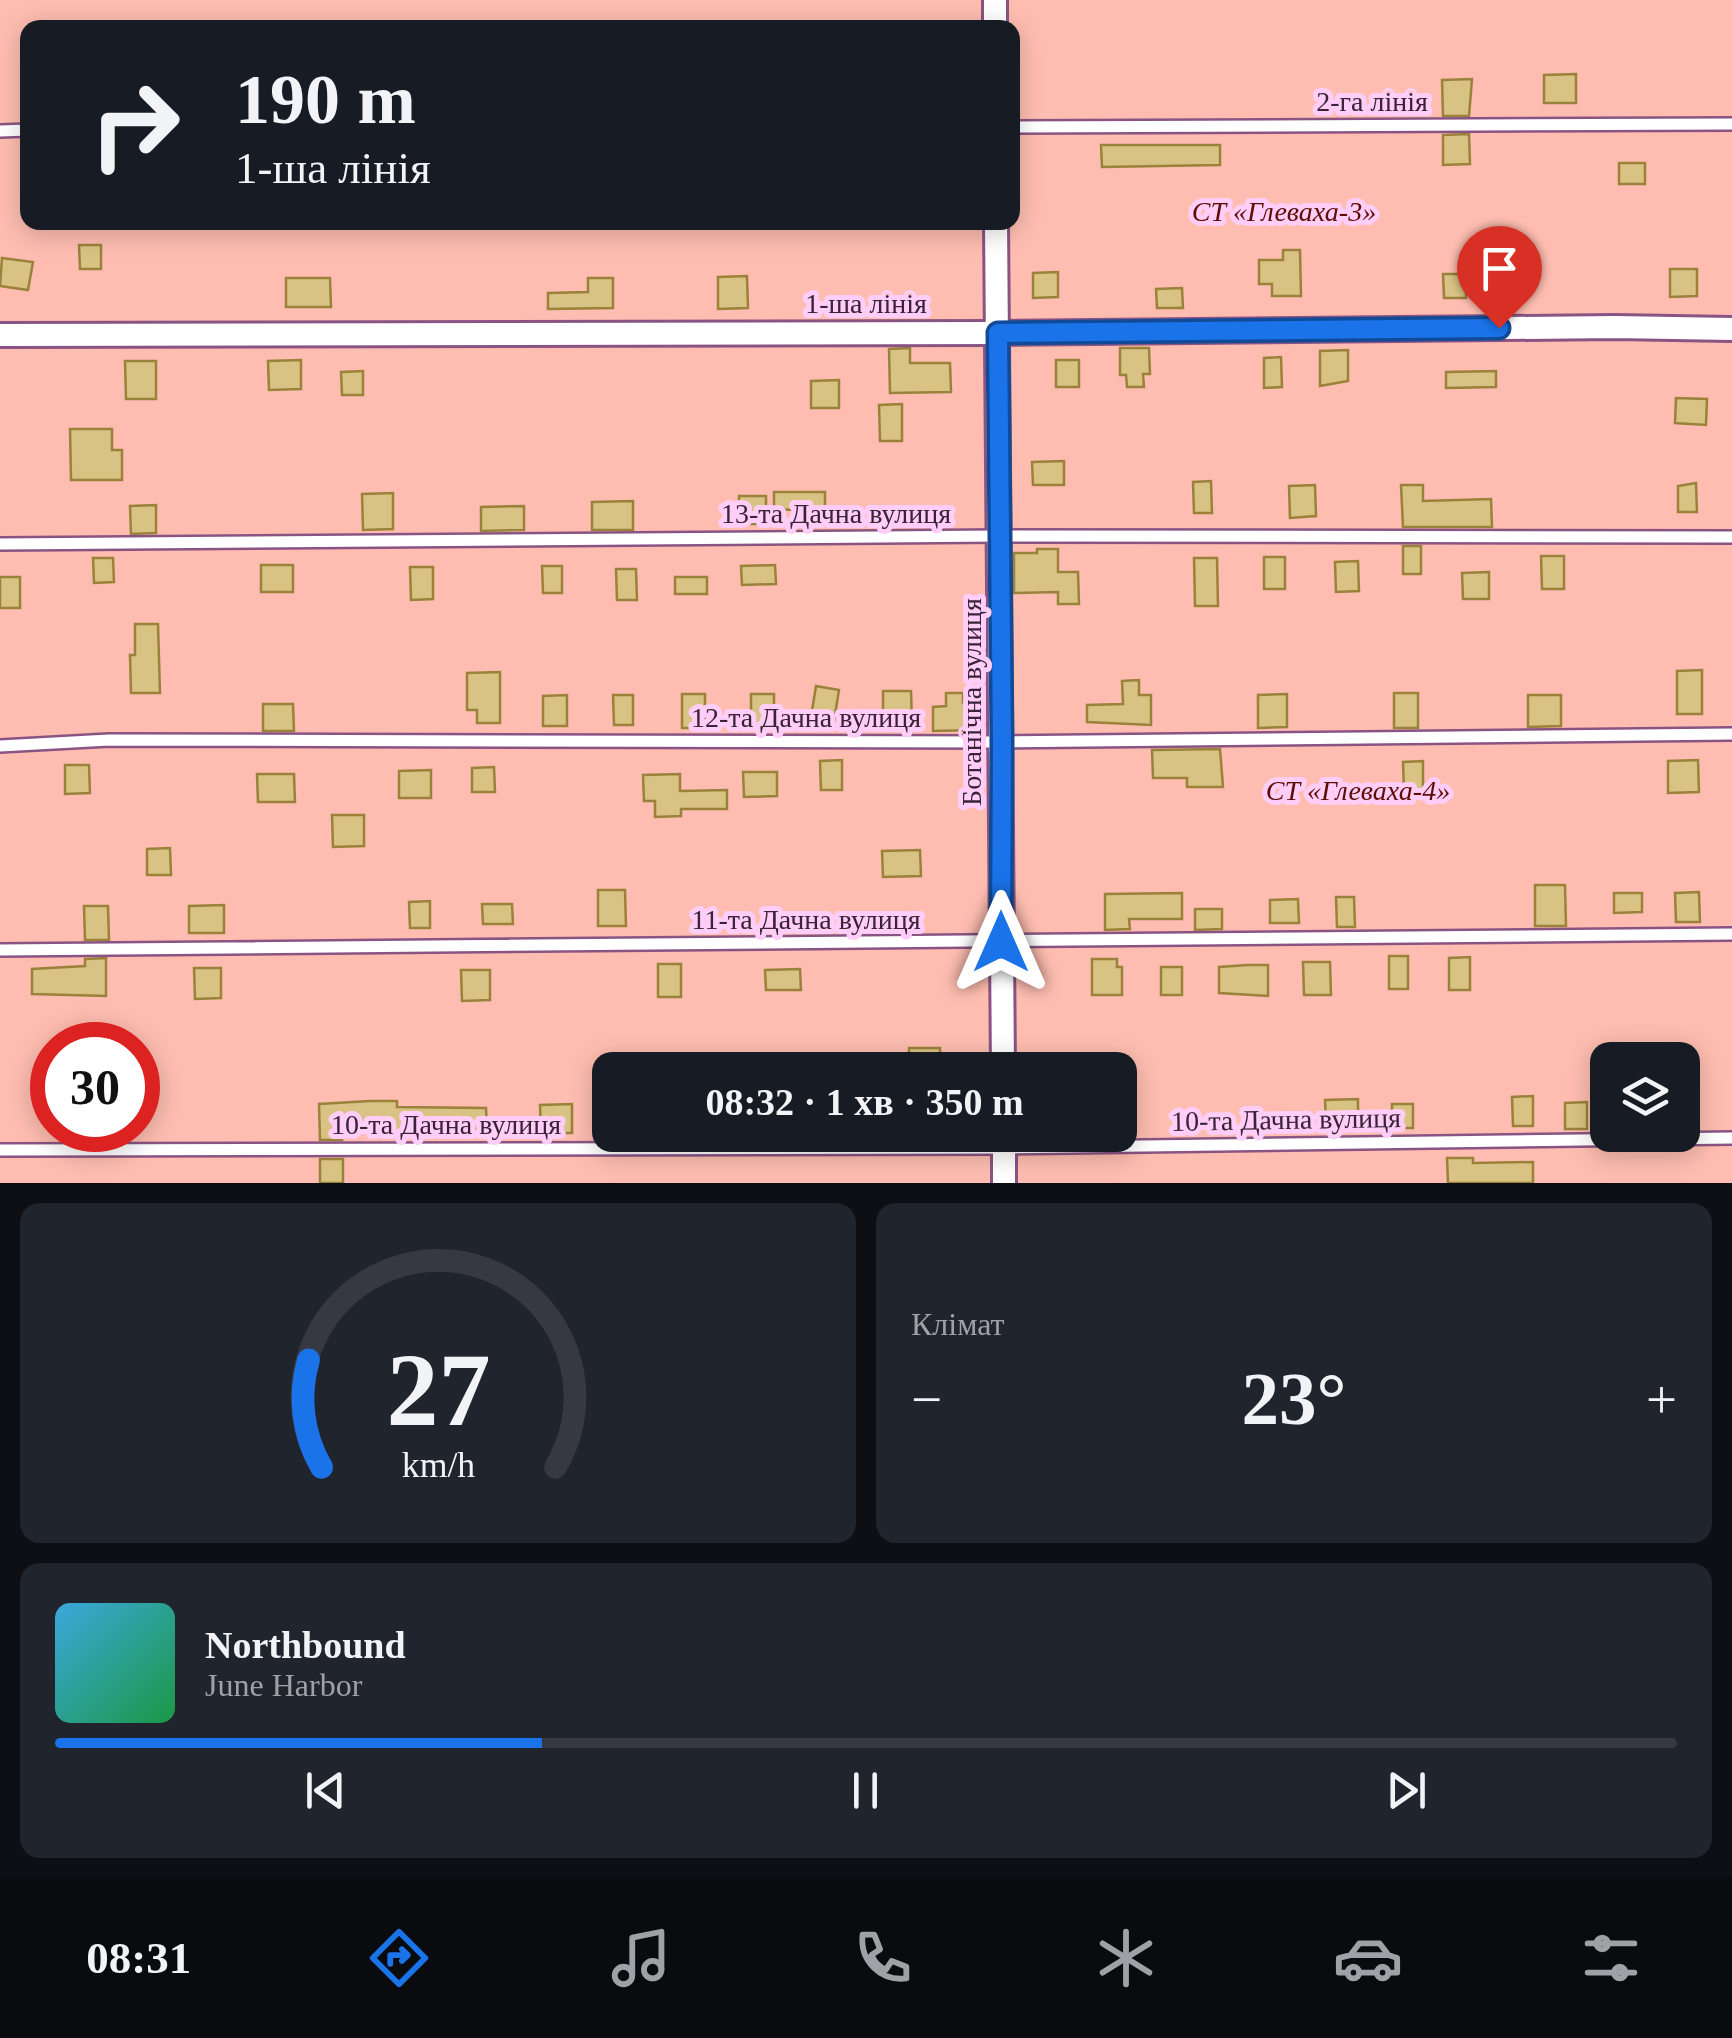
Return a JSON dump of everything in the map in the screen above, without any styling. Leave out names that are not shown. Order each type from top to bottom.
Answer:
[{"type":"street","name":"Ботанічна вулиця","points":[[996,230],[1003,1052]]},
{"type":"street","name":"1-ша лінія","points":[[0,335],[1732,329]]},
{"type":"street","points":[[1004,1152],[1004,1183]]},
{"type":"lane","name":"2-га лінія","points":[[1020,127],[1732,124]]},
{"type":"lane","name":"13-та Дачна вулиця","points":[[0,544],[999,536],[1732,537]]},
{"type":"lane","name":"12-та Дачна вулиця","points":[[0,746],[109,740],[1002,742],[1732,734]]},
{"type":"lane","name":"11-та Дачна вулиця","points":[[0,950],[1732,934]]},
{"type":"lane","name":"10-та Дачна вулиця","points":[[1137,1141],[1732,1138]]},
{"type":"lane","name":"10-та Дачна вулиця","points":[[0,1150],[592,1145]]},
{"type":"green space","name":"СТ «Глеваха-4»","points":[[0,0],[1732,0],[1732,1183],[0,1183]]},
{"type":"building","points":[[1576,74],[1576,103],[1544,103],[1544,75]]},
{"type":"building","points":[[1472,79],[1469,116],[1443,116],[1442,80]]},
{"type":"building","points":[[1469,134],[1470,164],[1443,165],[1443,135]]},
{"type":"building","points":[[1101,145],[1220,145],[1220,165],[1102,167]]},
{"type":"building","points":[[1619,163],[1645,163],[1645,184],[1619,184]]},
{"type":"building","points":[[79,245],[101,245],[101,269],[80,269]]},
{"type":"building","points":[[1283,250],[1300,250],[1301,296],[1272,296],[1272,284],[1259,284],[1259,260],[1283,260]]},
{"type":"building","points":[[2,258],[33,262],[28,290],[0,286]]},
{"type":"building","points":[[1670,269],[1697,269],[1697,296],[1670,297]]},
{"type":"building","points":[[1058,272],[1058,297],[1033,298],[1033,273]]},
{"type":"building","points":[[1443,274],[1466,274],[1466,298],[1444,298]]},
{"type":"building","points":[[747,276],[748,308],[718,309],[718,277]]},
{"type":"building","points":[[286,278],[330,278],[331,307],[286,307]]},
{"type":"building","points":[[588,278],[613,278],[613,308],[548,309],[548,293],[588,292]]},
{"type":"building","points":[[1182,288],[1183,308],[1157,308],[1156,289]]},
{"type":"building","points":[[910,348],[910,363],[950,363],[951,392],[890,393],[889,349]]},
{"type":"building","points":[[1120,348],[1149,348],[1150,374],[1143,374],[1144,387],[1127,387],[1126,375],[1120,375]]},
{"type":"building","points":[[1348,350],[1348,381],[1320,386],[1320,351]]},
{"type":"building","points":[[1281,357],[1282,387],[1264,388],[1264,358]]},
{"type":"building","points":[[301,360],[301,389],[269,390],[268,361]]},
{"type":"building","points":[[1056,360],[1079,360],[1079,387],[1056,387]]},
{"type":"building","points":[[125,361],[156,361],[156,399],[126,399]]},
{"type":"building","points":[[363,371],[363,395],[342,395],[341,372]]},
{"type":"building","points":[[1496,371],[1496,387],[1446,388],[1446,372]]},
{"type":"building","points":[[839,380],[839,408],[811,408],[811,381]]},
{"type":"building","points":[[1676,398],[1707,399],[1706,425],[1675,423]]},
{"type":"building","points":[[902,404],[902,441],[880,441],[879,405]]},
{"type":"building","points":[[70,429],[112,429],[112,450],[122,450],[122,480],[71,480]]},
{"type":"building","points":[[1064,461],[1064,485],[1033,485],[1032,462]]},
{"type":"building","points":[[1211,481],[1212,513],[1194,513],[1193,482]]},
{"type":"building","points":[[1696,483],[1697,512],[1678,512],[1678,486]]},
{"type":"building","points":[[1315,485],[1316,516],[1290,518],[1289,486]]},
{"type":"building","points":[[1401,485],[1423,485],[1423,501],[1491,499],[1492,527],[1403,527]]},
{"type":"building","points":[[774,492],[825,492],[825,509],[774,510]]},
{"type":"building","points":[[393,493],[393,529],[363,530],[362,494]]},
{"type":"building","points":[[739,496],[766,496],[766,524],[739,524]]},
{"type":"building","points":[[633,501],[633,530],[592,530],[592,502]]},
{"type":"building","points":[[156,505],[156,533],[131,534],[130,506]]},
{"type":"building","points":[[524,506],[524,530],[481,531],[481,507]]},
{"type":"building","points":[[1403,546],[1421,546],[1421,574],[1403,574]]},
{"type":"building","points":[[1037,549],[1058,549],[1058,572],[1078,572],[1079,604],[1058,604],[1058,592],[1014,593],[1014,553],[1037,553]]},
{"type":"building","points":[[1541,556],[1564,556],[1564,589],[1542,589]]},
{"type":"building","points":[[1264,557],[1285,557],[1285,589],[1264,589]]},
{"type":"building","points":[[93,558],[113,558],[114,582],[94,583]]},
{"type":"building","points":[[1194,558],[1217,558],[1218,606],[1195,606]]},
{"type":"building","points":[[1358,561],[1359,591],[1336,592],[1335,562]]},
{"type":"building","points":[[261,565],[293,565],[293,592],[261,592]]},
{"type":"building","points":[[775,565],[776,584],[742,585],[741,566]]},
{"type":"building","points":[[542,566],[562,566],[562,593],[543,593]]},
{"type":"building","points":[[410,567],[433,567],[433,599],[411,600]]},
{"type":"building","points":[[616,569],[636,569],[637,600],[617,600]]},
{"type":"building","points":[[1489,572],[1489,599],[1463,599],[1462,573]]},
{"type":"building","points":[[0,577],[20,577],[20,608],[0,608]]},
{"type":"building","points":[[675,577],[707,577],[707,594],[675,594]]},
{"type":"building","points":[[135,624],[158,624],[160,693],[131,693],[130,655],[135,655]]},
{"type":"building","points":[[1702,670],[1702,714],[1677,714],[1677,671]]},
{"type":"building","points":[[500,672],[500,723],[477,723],[477,710],[467,710],[467,673]]},
{"type":"building","points":[[1139,680],[1139,695],[1151,695],[1151,725],[1087,722],[1087,705],[1123,704],[1122,681]]},
{"type":"building","points":[[816,686],[839,690],[834,721],[811,717]]},
{"type":"building","points":[[883,691],[911,691],[912,722],[883,723]]},
{"type":"building","points":[[946,693],[963,693],[963,703],[979,703],[979,730],[933,731],[933,707],[946,706]]},
{"type":"building","points":[[1394,693],[1418,693],[1418,728],[1394,728]]},
{"type":"building","points":[[682,694],[705,694],[705,728],[682,728]]},
{"type":"building","points":[[751,694],[774,694],[774,726],[751,727]]},
{"type":"building","points":[[1287,694],[1287,727],[1258,728],[1258,695]]},
{"type":"building","points":[[567,695],[567,726],[543,726],[543,696]]},
{"type":"building","points":[[613,695],[633,695],[633,725],[614,725]]},
{"type":"building","points":[[1528,695],[1561,695],[1561,726],[1528,727]]},
{"type":"building","points":[[263,704],[293,704],[294,731],[263,731]]},
{"type":"building","points":[[1220,749],[1223,787],[1187,787],[1187,778],[1153,778],[1152,750]]},
{"type":"building","points":[[842,760],[842,790],[821,790],[820,761]]},
{"type":"building","points":[[1698,760],[1699,792],[1668,793],[1668,761]]},
{"type":"building","points":[[1423,761],[1423,791],[1404,792],[1403,762]]},
{"type":"building","points":[[65,765],[89,765],[90,793],[65,794]]},
{"type":"building","points":[[494,767],[495,792],[472,792],[472,768]]},
{"type":"building","points":[[431,770],[431,798],[399,798],[399,771]]},
{"type":"building","points":[[743,772],[777,772],[777,796],[744,797]]},
{"type":"building","points":[[257,774],[294,774],[295,802],[258,802]]},
{"type":"building","points":[[680,774],[680,791],[727,790],[727,809],[681,809],[681,816],[655,817],[655,801],[644,801],[643,775]]},
{"type":"building","points":[[332,815],[364,815],[364,846],[333,847]]},
{"type":"building","points":[[170,848],[171,875],[147,875],[147,849]]},
{"type":"building","points":[[920,850],[921,876],[883,877],[882,851]]},
{"type":"building","points":[[1535,885],[1565,885],[1566,926],[1535,926]]},
{"type":"building","points":[[598,890],[625,890],[626,926],[598,926]]},
{"type":"building","points":[[1699,892],[1700,922],[1676,922],[1675,893]]},
{"type":"building","points":[[1182,893],[1182,919],[1129,919],[1130,929],[1105,930],[1105,894]]},
{"type":"building","points":[[1614,893],[1642,893],[1642,912],[1614,913]]},
{"type":"building","points":[[1336,897],[1354,897],[1355,927],[1337,927]]},
{"type":"building","points":[[1298,899],[1299,923],[1270,923],[1270,900]]},
{"type":"building","points":[[430,901],[430,928],[410,928],[409,902]]},
{"type":"building","points":[[482,904],[512,904],[513,924],[483,924]]},
{"type":"building","points":[[224,905],[224,933],[189,933],[189,906]]},
{"type":"building","points":[[84,906],[108,906],[109,940],[85,940]]},
{"type":"building","points":[[1195,909],[1222,909],[1222,929],[1195,930]]},
{"type":"building","points":[[1389,956],[1408,956],[1408,989],[1389,989]]},
{"type":"building","points":[[1470,957],[1470,990],[1449,990],[1449,958]]},
{"type":"building","points":[[106,958],[106,996],[32,994],[32,969],[85,966],[85,959]]},
{"type":"building","points":[[1092,959],[1117,959],[1117,967],[1122,967],[1122,995],[1092,995]]},
{"type":"building","points":[[1303,962],[1330,962],[1331,995],[1304,995]]},
{"type":"building","points":[[658,964],[681,964],[681,997],[658,997]]},
{"type":"building","points":[[1268,965],[1268,996],[1219,993],[1219,967]]},
{"type":"building","points":[[1161,967],[1182,967],[1182,995],[1161,995]]},
{"type":"building","points":[[194,968],[221,968],[221,998],[195,999]]},
{"type":"building","points":[[800,969],[801,990],[766,990],[765,970]]},
{"type":"building","points":[[461,970],[490,970],[490,1000],[462,1001]]},
{"type":"building","points":[[909,1048],[940,1048],[940,1052],[909,1052]]},
{"type":"building","points":[[1533,1096],[1533,1126],[1513,1126],[1512,1097]]},
{"type":"building","points":[[1358,1099],[1358,1122],[1326,1123],[1325,1100]]},
{"type":"building","points":[[397,1101],[397,1107],[486,1108],[487,1130],[447,1130],[447,1134],[342,1132],[342,1140],[320,1140],[319,1104]]},
{"type":"building","points":[[1587,1102],[1587,1129],[1565,1129],[1565,1103]]},
{"type":"building","points":[[572,1104],[572,1133],[541,1133],[540,1105]]},
{"type":"building","points":[[1392,1104],[1413,1104],[1413,1128],[1392,1128]]},
{"type":"building","points":[[1447,1158],[1473,1158],[1473,1163],[1533,1162],[1533,1183],[1448,1183]]},
{"type":"building","points":[[320,1159],[343,1159],[343,1183],[320,1183]]},
{"type":"route","points":[[1001,942],[998,333],[1499,328]]},
{"type":"park label","name":"СТ «Глеваха-3»","points":[[1284,211]]}]
